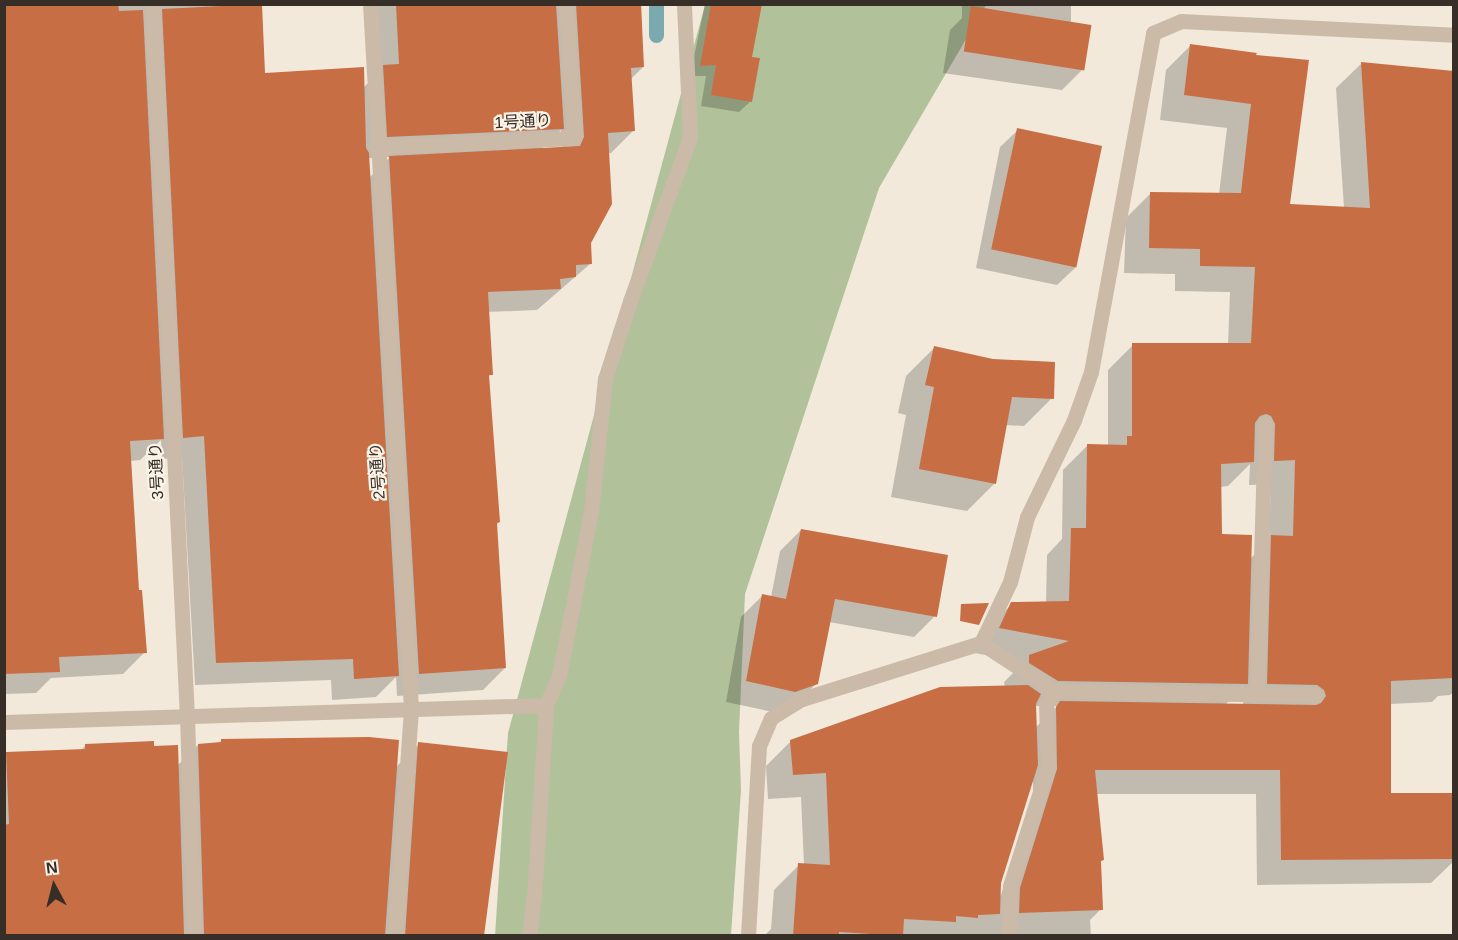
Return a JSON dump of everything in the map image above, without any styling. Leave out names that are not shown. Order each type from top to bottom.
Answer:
[{"type":"street","name":"3号通り","points":[[152,4],[187,716],[194,936]]},
{"type":"street","name":"2号通り","points":[[370,4],[376,147],[411,709],[395,936]]},
{"type":"street","name":"1号通り","points":[[376,147],[574,138],[566,4]]},
{"type":"street","points":[[529,936],[534,898],[546,705],[559,676],[591,512],[605,379],[634,290],[690,137],[684,4]]},
{"type":"street","points":[[748,936],[759,746],[771,718],[802,699],[981,643],[1010,582],[1027,517],[1074,420],[1091,372],[1153,33],[1181,21],[1454,35]]},
{"type":"street","points":[[1257,693],[1265,424]]},
{"type":"street","points":[[981,643],[1055,691],[1316,695]]},
{"type":"street","points":[[1009,936],[1010,886],[1048,766],[1046,704],[1055,691]]},
{"type":"street","points":[[4,722],[546,705]]},
{"type":"green space","points":[[705,5],[986,5],[879,188],[745,594],[739,732],[741,790],[731,935],[495,936],[508,733]]},
{"type":"building","points":[[4,4],[118,4],[119,11],[143,10],[164,439],[130,441],[139,590],[142,590],[147,653],[59,657],[60,672],[4,674]]},
{"type":"building","points":[[262,4],[265,73],[364,67],[366,148],[369,153],[399,676],[354,679],[353,659],[216,663],[204,436],[183,438],[162,9]]},
{"type":"building","points":[[396,4],[556,4],[564,129],[387,137],[383,65],[399,64]]},
{"type":"building","points":[[576,4],[641,4],[644,67],[631,68],[635,131],[608,133],[612,204],[591,243],[592,264],[576,265],[576,277],[560,279],[561,289],[488,292],[493,375],[489,375],[500,522],[497,523],[506,668],[419,674],[389,156],[580,146],[584,137]]},
{"type":"building","points":[[711,4],[762,4],[752,57],[760,58],[752,102],[711,95],[716,65],[700,66]]},
{"type":"building","points":[[971,6],[1091,25],[1084,71],[964,51]]},
{"type":"building","points":[[1190,44],[1257,53],[1256,55],[1309,60],[1290,204],[1370,208],[1361,62],[1454,71],[1454,678],[1391,681],[1391,793],[1454,793],[1454,859],[1281,860],[1280,770],[1095,770],[1104,860],[1101,861],[1103,910],[1019,913],[1020,888],[1057,769],[1056,707],[1060,701],[1316,705],[1321,703],[1326,696],[1324,690],[1317,685],[1267,684],[1271,535],[1293,536],[1295,460],[1274,461],[1275,424],[1271,416],[1266,414],[1260,416],[1255,423],[1254,462],[1221,464],[1222,534],[1252,535],[1248,684],[1058,681],[1029,663],[1029,655],[1069,641],[999,628],[1011,602],[1069,601],[1071,528],[1086,528],[1087,444],[1127,445],[1127,436],[1132,436],[1132,343],[1251,343],[1255,267],[1200,266],[1200,249],[1149,248],[1150,192],[1241,193],[1251,104],[1184,95]]},
{"type":"building","points":[[1017,128],[1102,146],[1076,267],[991,249]]},
{"type":"building","points":[[934,346],[993,359],[1055,362],[1054,399],[1012,397],[996,484],[919,469],[934,387],[925,385]]},
{"type":"building","points":[[801,529],[948,555],[937,617],[835,599],[818,684],[795,692],[746,681],[762,594],[786,599]]},
{"type":"building","points":[[989,603],[979,625],[960,621],[961,604]]},
{"type":"building","points":[[1028,685],[1041,694],[1036,704],[1038,765],[1001,883],[1000,914],[978,915],[978,918],[956,916],[956,922],[904,919],[903,936],[839,932],[839,936],[793,936],[798,863],[830,865],[826,773],[793,775],[790,740],[940,687]]},
{"type":"building","points":[[369,737],[399,740],[385,936],[204,934],[198,744],[221,742],[221,739]]},
{"type":"building","points":[[154,741],[154,746],[178,745],[184,934],[4,936],[4,825],[9,824],[6,752],[85,749],[85,744]]},
{"type":"building","points":[[418,742],[508,752],[484,936],[405,936]]},
{"type":"waterway","points":[[656,4],[656,35]]}]
